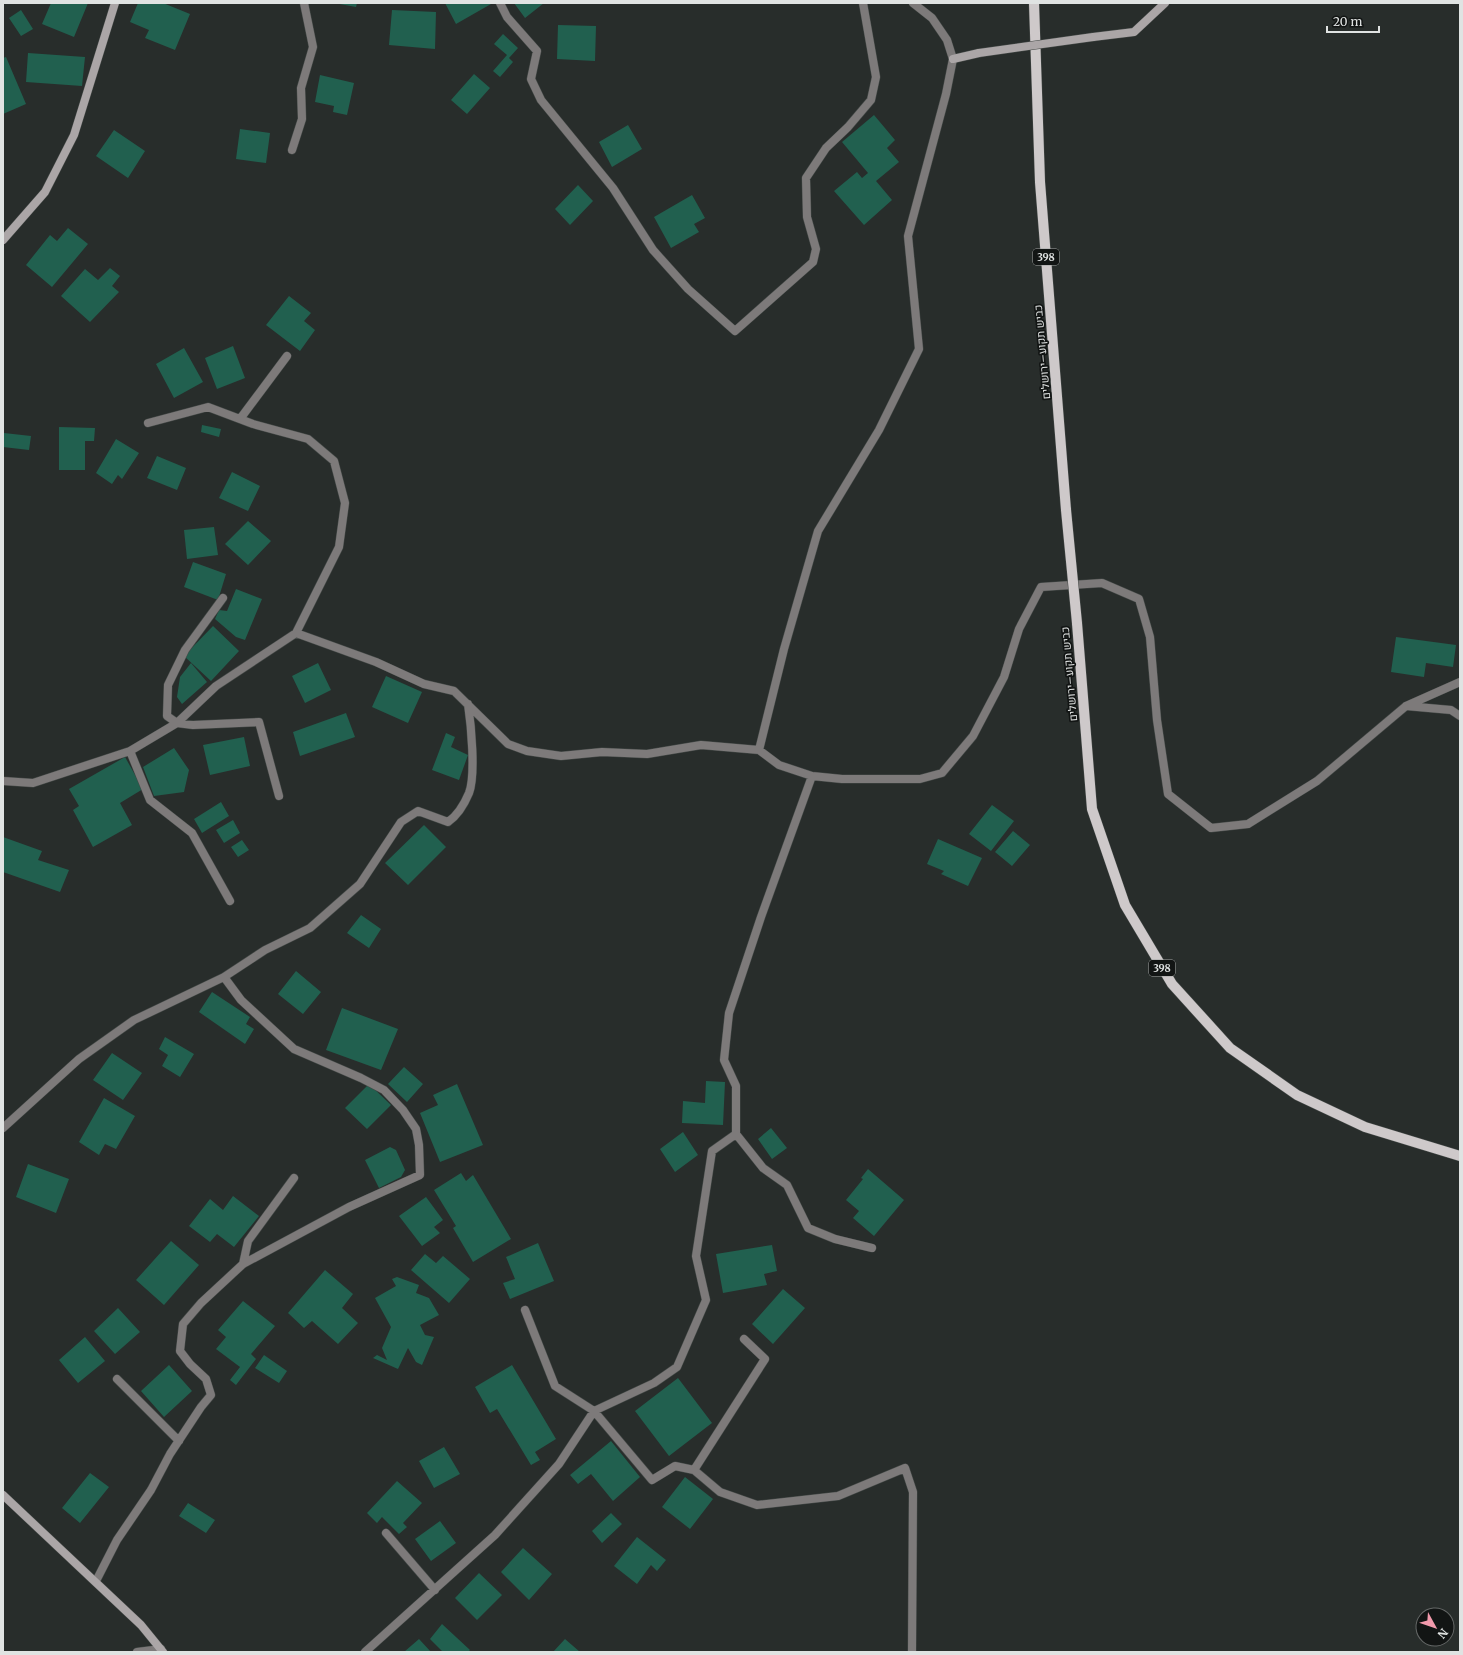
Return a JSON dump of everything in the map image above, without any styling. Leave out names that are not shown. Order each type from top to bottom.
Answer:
[{"type":"main road","name":"כביש תקוע–ירושלים","points":[[1034,3],[1040,182],[1092,809],[1125,905],[1172,984],[1230,1048],[1297,1095],[1365,1127],[1460,1156]]},
{"type":"street","points":[[3,240],[45,192],[74,135],[115,3]]},
{"type":"street","points":[[292,150],[302,119],[301,88],[313,47],[304,3]]},
{"type":"street","points":[[500,3],[507,17],[537,51],[531,79],[540,100],[613,188],[653,250],[688,289],[735,331],[812,262],[816,249],[807,217],[806,178],[826,148],[848,127],[871,100],[876,77],[863,3]]},
{"type":"street","points":[[759,750],[784,649],[818,532],[879,430],[919,349],[908,236],[954,59],[947,40],[932,18],[913,3]]},
{"type":"street","points":[[954,59],[979,52],[1134,32],[1165,3]]},
{"type":"street","points":[[240,419],[287,356]]},
{"type":"street","points":[[3,782],[33,783],[130,751],[177,723],[216,686],[296,633],[339,547],[345,503],[334,461],[308,439],[240,419],[208,407],[148,423]]},
{"type":"street","points":[[296,633],[376,662],[424,684],[454,691],[508,744],[528,751],[561,756],[602,752],[647,754],[701,745],[759,750],[779,765],[812,776],[842,779],[920,779],[942,773],[973,736],[1004,677],[1019,629],[1041,587],[1102,583],[1139,599],[1150,637],[1157,720],[1168,794],[1211,828],[1248,824],[1317,781],[1406,706],[1460,682]]},
{"type":"street","points":[[223,598],[184,650],[168,686],[167,716],[177,723],[193,725],[259,722],[279,796]]},
{"type":"street","points":[[3,1128],[79,1059],[134,1020],[224,977],[264,950],[310,928],[360,884],[402,822],[418,811],[448,822],[457,815],[470,792],[472,771],[471,726],[468,704]]},
{"type":"street","points":[[1406,706],[1451,710],[1460,716]]},
{"type":"street","points":[[130,751],[150,800],[192,833],[230,901]]},
{"type":"street","points":[[812,776],[761,917],[729,1013],[724,1060],[736,1086],[736,1134],[763,1168],[787,1185],[808,1228],[836,1239],[872,1248]]},
{"type":"street","points":[[96,1581],[117,1540],[151,1490],[170,1454],[201,1407],[211,1395],[206,1379],[190,1364],[180,1351],[183,1324],[201,1303],[242,1264],[349,1207],[420,1175],[419,1145],[416,1129],[403,1110],[384,1090],[361,1078],[294,1049],[241,1000],[224,977]]},
{"type":"street","points":[[365,1652],[495,1535],[558,1464],[594,1411],[654,1383],[676,1367],[706,1300],[696,1256],[712,1151],[736,1134]]},
{"type":"street","points":[[242,1264],[248,1241],[294,1178]]},
{"type":"street","points":[[525,1310],[555,1386],[594,1411],[652,1480],[675,1466],[694,1470],[720,1492],[757,1506],[838,1496],[906,1468],[913,1492],[912,1652]]},
{"type":"street","points":[[694,1470],[765,1359],[744,1339]]},
{"type":"street","points":[[116,1379],[179,1441]]},
{"type":"street","points":[[3,1495],[141,1624],[162,1650]]},
{"type":"street","points":[[386,1534],[435,1590]]},
{"type":"street","points":[[137,1652],[162,1650]]},
{"type":"building","points":[[51,3],[88,3],[74,37],[42,24]]},
{"type":"building","points":[[138,3],[163,3],[190,14],[175,50],[145,38],[149,30],[130,22]]},
{"type":"building","points":[[334,3],[357,3],[356,7]]},
{"type":"building","points":[[445,3],[490,3],[491,4],[456,24]]},
{"type":"building","points":[[514,3],[544,3],[525,18]]},
{"type":"building","points":[[21,10],[33,29],[21,36],[9,18]]},
{"type":"building","points":[[392,10],[436,12],[435,49],[389,45]]},
{"type":"building","points":[[558,25],[596,26],[595,61],[557,59]]},
{"type":"building","points":[[503,34],[518,48],[509,58],[513,62],[500,77],[493,71],[507,55],[494,44]]},
{"type":"building","points":[[28,53],[85,57],[82,86],[26,82]]},
{"type":"building","points":[[6,57],[26,104],[3,114],[3,58]]},
{"type":"building","points":[[474,74],[490,88],[467,114],[451,100]]},
{"type":"building","points":[[320,75],[354,83],[347,115],[333,112],[334,106],[315,102]]},
{"type":"building","points":[[874,115],[895,140],[887,148],[899,162],[876,181],[892,200],[864,225],[834,191],[857,172],[862,178],[868,173],[842,142]]},
{"type":"building","points":[[628,125],[642,149],[612,167],[599,142]]},
{"type":"building","points":[[240,129],[270,133],[266,163],[236,159]]},
{"type":"building","points":[[114,130],[145,151],[128,178],[96,156]]},
{"type":"building","points":[[578,185],[593,201],[570,225],[555,209]]},
{"type":"building","points":[[692,195],[705,218],[694,224],[699,232],[671,248],[654,217]]},
{"type":"building","points":[[68,228],[88,244],[52,287],[26,265],[50,235],[57,241]]},
{"type":"building","points":[[110,268],[120,276],[112,286],[119,292],[90,322],[61,296],[85,269],[98,280]]},
{"type":"building","points":[[289,296],[311,313],[304,321],[315,330],[300,351],[266,325]]},
{"type":"building","points":[[233,346],[245,378],[217,389],[205,358]]},
{"type":"building","points":[[184,348],[203,382],[174,398],[156,364]]},
{"type":"building","points":[[202,425],[221,429],[219,437],[201,432]]},
{"type":"building","points":[[59,427],[95,428],[94,441],[85,441],[85,470],[59,470]]},
{"type":"building","points":[[4,433],[31,436],[29,450],[3,447]]},
{"type":"building","points":[[116,439],[139,453],[122,479],[118,475],[112,484],[96,473]]},
{"type":"building","points":[[157,456],[186,468],[177,490],[147,478]]},
{"type":"building","points":[[232,472],[260,486],[248,511],[219,498]]},
{"type":"building","points":[[248,521],[271,541],[248,565],[225,544]]},
{"type":"building","points":[[214,527],[218,555],[187,559],[184,530]]},
{"type":"building","points":[[193,562],[226,574],[218,600],[184,587]]},
{"type":"building","points":[[236,589],[262,599],[245,640],[236,637],[215,619],[219,610],[227,611]]},
{"type":"building","points":[[213,626],[239,651],[211,681],[184,656]]},
{"type":"building","points":[[1396,637],[1456,645],[1453,667],[1426,663],[1424,677],[1391,672]]},
{"type":"building","points":[[191,663],[207,682],[182,704],[177,697],[180,677]]},
{"type":"building","points":[[318,663],[331,690],[305,703],[292,676]]},
{"type":"building","points":[[386,676],[422,692],[408,723],[372,707]]},
{"type":"building","points":[[346,713],[355,737],[300,756],[293,732]]},
{"type":"building","points":[[446,733],[455,737],[451,747],[468,755],[459,780],[432,770]]},
{"type":"building","points":[[244,737],[250,766],[210,775],[203,745]]},
{"type":"building","points":[[174,748],[189,770],[184,792],[154,796],[143,767]]},
{"type":"building","points":[[125,757],[143,789],[120,803],[132,825],[93,847],[73,810],[79,806],[69,789]]},
{"type":"building","points":[[221,802],[229,816],[202,833],[194,819]]},
{"type":"building","points":[[992,805],[1014,821],[991,851],[969,834]]},
{"type":"building","points":[[233,820],[240,833],[224,843],[216,830]]},
{"type":"building","points":[[424,825],[446,847],[408,885],[385,863]]},
{"type":"building","points":[[1013,831],[1030,845],[1012,866],[995,852]]},
{"type":"building","points":[[3,837],[42,851],[38,860],[69,870],[60,892],[3,872]]},
{"type":"building","points":[[938,839],[982,858],[968,886],[941,874],[944,871],[927,864]]},
{"type":"building","points":[[242,840],[249,850],[238,857],[231,847]]},
{"type":"building","points":[[361,915],[381,929],[369,948],[347,933]]},
{"type":"building","points":[[296,971],[321,992],[303,1014],[278,994]]},
{"type":"building","points":[[212,992],[250,1017],[246,1024],[254,1029],[245,1044],[199,1012]]},
{"type":"building","points":[[342,1008],[398,1029],[381,1070],[326,1050]]},
{"type":"building","points":[[165,1037],[194,1054],[180,1077],[162,1066],[168,1055],[159,1049]]},
{"type":"building","points":[[112,1053],[142,1073],[123,1100],[93,1080]]},
{"type":"building","points":[[404,1067],[423,1084],[407,1102],[388,1084]]},
{"type":"building","points":[[706,1081],[725,1082],[723,1125],[682,1123],[683,1101],[705,1103]]},
{"type":"building","points":[[369,1084],[391,1105],[367,1129],[345,1108]]},
{"type":"building","points":[[457,1084],[483,1145],[440,1162],[420,1113],[438,1105],[433,1095]]},
{"type":"building","points":[[104,1098],[135,1116],[116,1149],[105,1144],[99,1155],[79,1142]]},
{"type":"building","points":[[771,1128],[787,1148],[772,1159],[758,1139]]},
{"type":"building","points":[[683,1132],[698,1155],[675,1172],[660,1149]]},
{"type":"building","points":[[390,1147],[396,1150],[405,1170],[401,1177],[379,1188],[365,1160]]},
{"type":"building","points":[[28,1164],[69,1179],[56,1213],[16,1197]]},
{"type":"building","points":[[868,1169],[904,1200],[874,1236],[853,1218],[859,1211],[846,1200],[863,1179],[861,1178]]},
{"type":"building","points":[[461,1173],[466,1181],[473,1175],[511,1239],[473,1262],[453,1228],[456,1226],[434,1190]]},
{"type":"building","points":[[233,1196],[259,1216],[234,1247],[217,1234],[210,1242],[189,1226],[210,1199],[223,1210]]},
{"type":"building","points":[[426,1197],[443,1220],[434,1227],[440,1233],[422,1246],[399,1216]]},
{"type":"building","points":[[171,1241],[199,1265],[164,1305],[136,1280]]},
{"type":"building","points":[[538,1243],[554,1281],[510,1299],[503,1283],[515,1279],[506,1257]]},
{"type":"building","points":[[772,1245],[777,1271],[764,1274],[767,1285],[723,1293],[716,1254]]},
{"type":"building","points":[[425,1254],[436,1263],[443,1256],[470,1279],[449,1303],[411,1270]]},
{"type":"building","points":[[325,1270],[353,1294],[342,1308],[358,1323],[338,1344],[312,1321],[304,1328],[288,1313]]},
{"type":"building","points":[[397,1277],[419,1285],[416,1293],[429,1298],[439,1315],[420,1325],[425,1335],[434,1337],[422,1365],[416,1362],[408,1348],[398,1369],[373,1358],[377,1355],[387,1360],[382,1348],[391,1327],[375,1298],[396,1286],[392,1279]]},
{"type":"building","points":[[783,1289],[805,1308],[773,1344],[752,1324]]},
{"type":"building","points":[[243,1301],[275,1326],[251,1354],[256,1359],[236,1385],[230,1380],[240,1367],[216,1349],[226,1337],[218,1330]]},
{"type":"building","points":[[118,1308],[140,1332],[115,1354],[94,1331]]},
{"type":"building","points":[[85,1337],[105,1361],[78,1383],[59,1360]]},
{"type":"building","points":[[264,1355],[287,1371],[279,1383],[255,1368]]},
{"type":"building","points":[[169,1365],[192,1391],[164,1417],[141,1391]]},
{"type":"building","points":[[512,1365],[556,1439],[535,1452],[540,1460],[531,1465],[497,1409],[490,1413],[475,1387]]},
{"type":"building","points":[[678,1378],[712,1423],[669,1456],[635,1411]]},
{"type":"building","points":[[611,1441],[640,1477],[613,1501],[591,1474],[578,1484],[570,1475]]},
{"type":"building","points":[[444,1447],[460,1474],[434,1488],[419,1461]]},
{"type":"building","points":[[90,1473],[109,1487],[80,1523],[62,1508]]},
{"type":"building","points":[[685,1477],[713,1499],[690,1529],[662,1507]]},
{"type":"building","points":[[397,1481],[422,1503],[403,1523],[407,1527],[399,1534],[382,1517],[377,1523],[367,1513]]},
{"type":"building","points":[[188,1503],[215,1520],[206,1533],[179,1516]]},
{"type":"building","points":[[611,1513],[622,1524],[602,1543],[592,1531]]},
{"type":"building","points":[[440,1521],[456,1543],[431,1561],[415,1539]]},
{"type":"building","points":[[637,1537],[666,1560],[657,1571],[651,1565],[637,1584],[614,1566]]},
{"type":"building","points":[[523,1548],[552,1574],[529,1600],[501,1572]]},
{"type":"building","points":[[479,1573],[502,1595],[477,1620],[455,1598]]},
{"type":"building","points":[[442,1624],[470,1650],[468,1652],[443,1652],[430,1639]]},
{"type":"building","points":[[419,1639],[431,1652],[404,1652]]},
{"type":"building","points":[[565,1639],[580,1652],[553,1652]]}]
